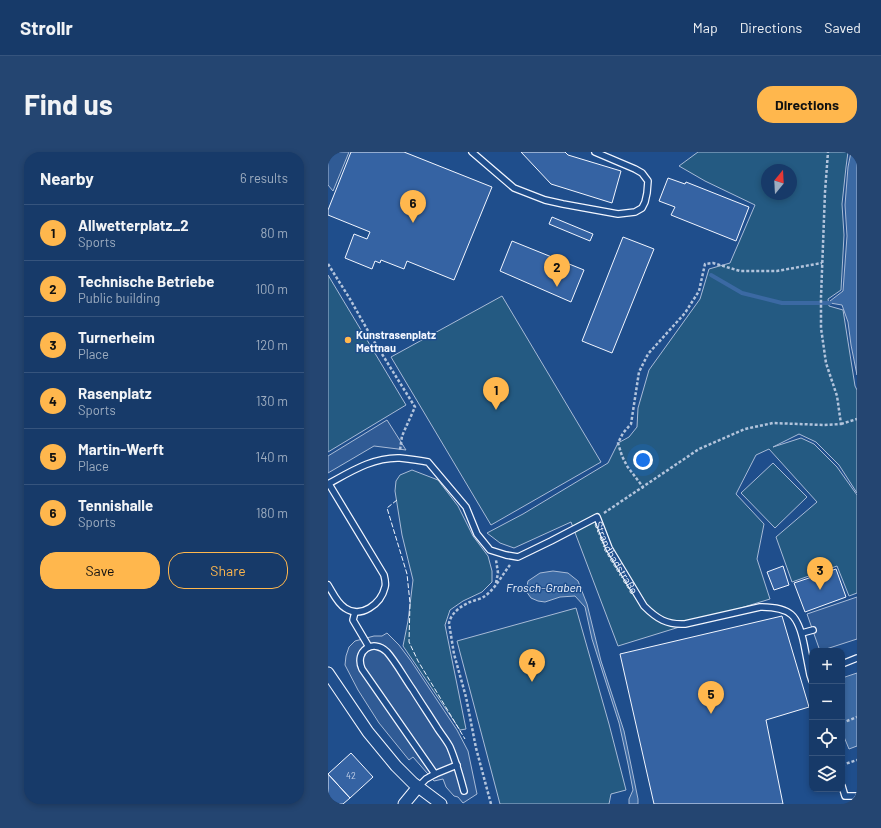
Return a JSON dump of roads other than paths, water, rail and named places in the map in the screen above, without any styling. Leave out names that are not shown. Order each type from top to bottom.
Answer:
[{"type":"street","points":[[328,673],[375,741],[396,766],[418,787],[441,804]]},
{"type":"street","points":[[404,804],[418,787]]},
{"type":"lane","points":[[472,152],[514,188],[545,200],[618,214],[635,212],[642,208],[647,193],[648,182],[646,177],[635,169],[595,152]]},
{"type":"lane","name":"Strandbadstraße","points":[[328,484],[365,464],[377,460],[398,458],[428,462],[466,507],[477,534],[490,550],[518,557],[597,517],[609,548],[640,600],[644,606],[658,618],[676,625],[760,607],[779,609],[791,614],[799,625],[809,665]]},
{"type":"lane","points":[[328,484],[384,575],[386,586],[378,603],[367,610],[355,612],[345,608],[336,599],[328,585]]},
{"type":"lane","points":[[355,612],[353,620],[369,647]]},
{"type":"lane","points":[[802,633],[813,630]]},
{"type":"lane","points":[[435,774],[362,669],[360,664],[360,656],[364,650],[369,647],[381,647],[387,652],[449,746],[457,765],[464,791]]},
{"type":"lane","points":[[845,663],[857,658]]},
{"type":"lane","points":[[418,787],[426,779],[457,765]]},
{"type":"lane","points":[[844,792],[845,796],[857,796]]},
{"type":"water","points":[[851,152],[857,152],[857,375],[848,322],[842,305],[830,303],[830,301],[843,291],[847,236],[845,205],[848,167]]},
{"type":"water","name":"Frosch-Graben","points":[[553,571],[568,573],[578,581],[587,604],[601,661],[624,731],[638,804],[629,804],[629,799],[633,790],[619,723],[592,639],[585,607],[575,596],[560,597],[545,602],[531,598],[526,591],[528,581],[540,573]]},
{"type":"water","points":[[857,673],[857,746],[849,749],[845,739],[845,677]]},
{"type":"waterway","points":[[711,275],[742,293],[782,303],[830,303]]},
{"type":"place","name":"Tennishalle","points":[[413,223]]},
{"type":"place","name":"Technische Betriebe","points":[[557,287]]},
{"type":"place","name":"Kunstrasenplatz Mettnau","points":[[348,340]]},
{"type":"place","name":"Allwetterplatz_2","points":[[496,410]]},
{"type":"place","name":"Turnerheim","points":[[820,590]]},
{"type":"place","name":"Rasenplatz","points":[[532,682]]},
{"type":"place","name":"Martin-Werft","points":[[711,714]]}]
